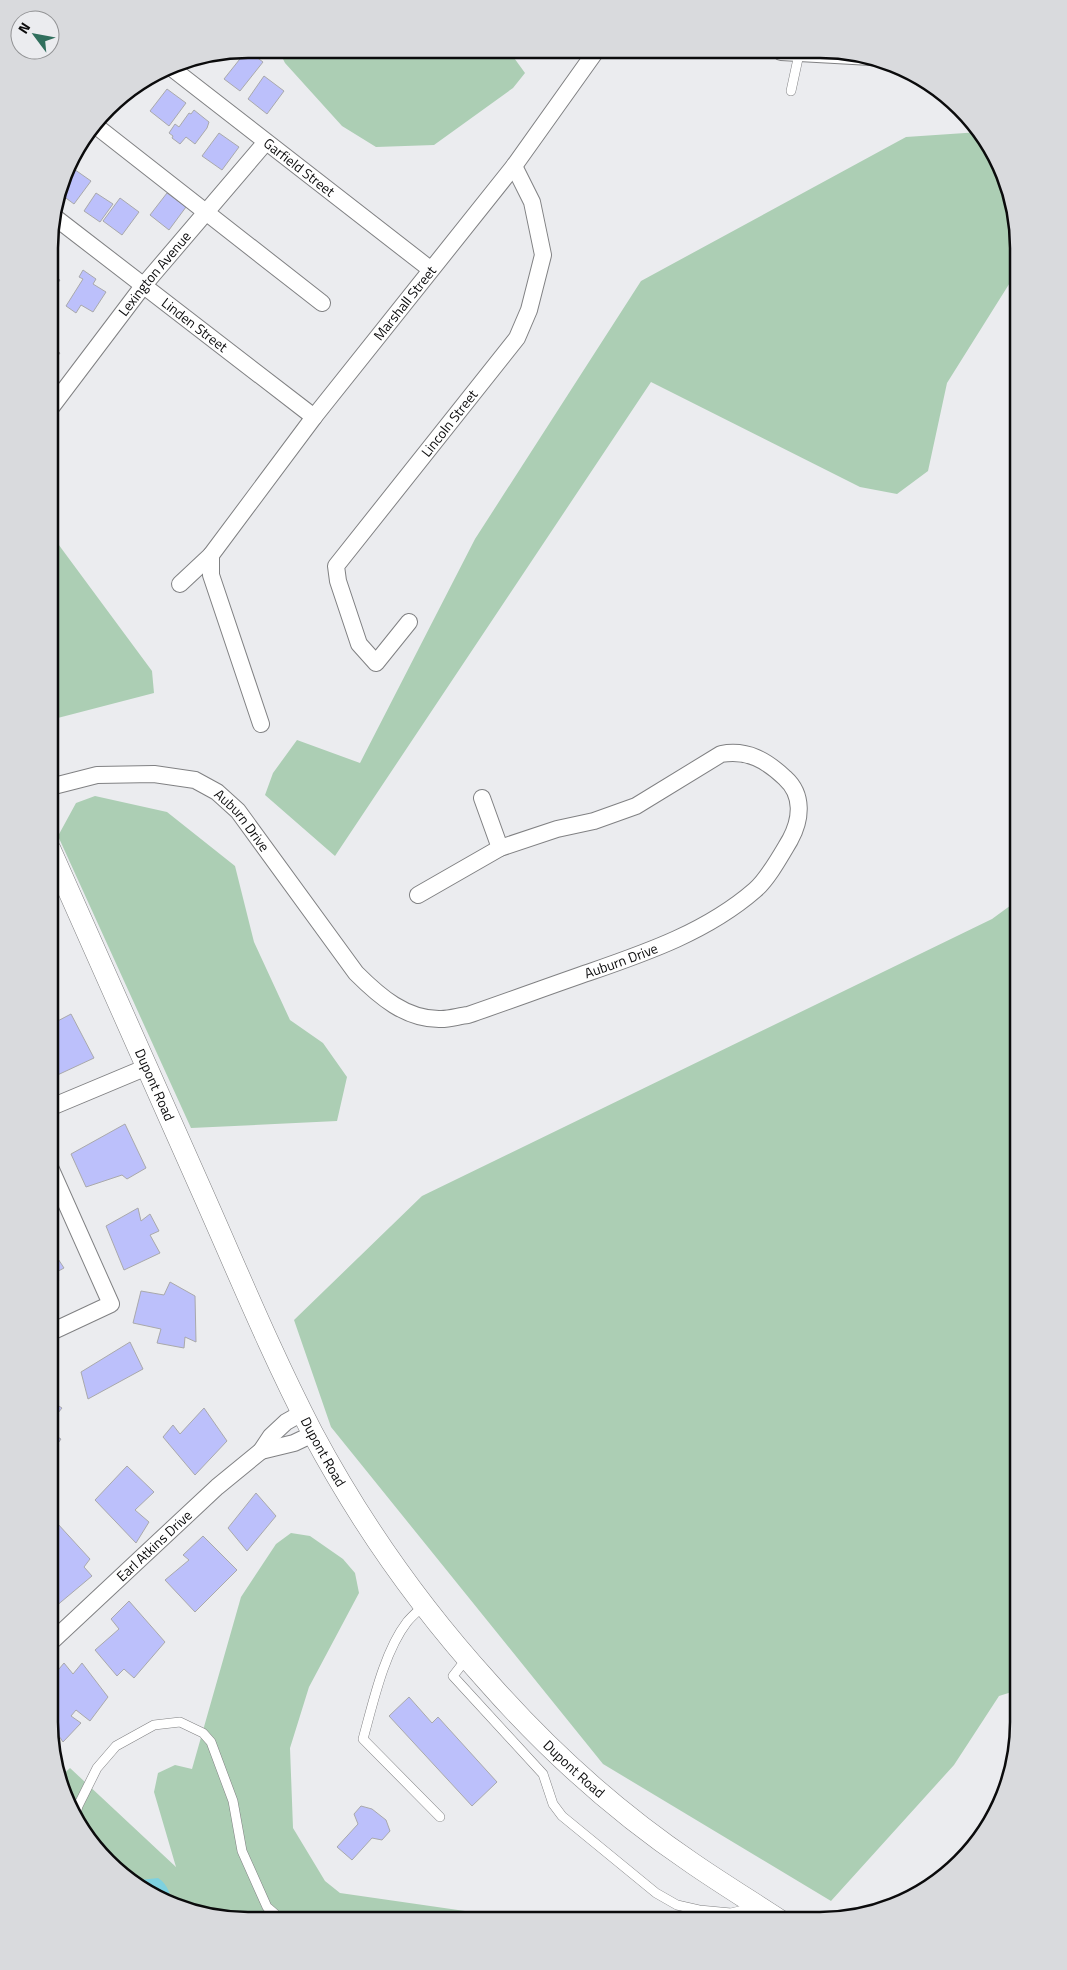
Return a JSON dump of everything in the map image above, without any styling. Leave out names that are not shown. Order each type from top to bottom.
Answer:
[{"type":"street","name":"Marshall Street","points":[[180,584],[211,555],[314,417],[514,166],[591,58]]},
{"type":"street","name":"Garfield Street","points":[[176,72],[430,270]]},
{"type":"street","points":[[100,129],[322,303]]},
{"type":"street","name":"Lexington Avenue","points":[[58,398],[143,286],[266,142]]},
{"type":"street","name":"Lincoln Street","points":[[409,622],[376,663],[359,644],[338,580],[336,566],[518,338],[529,310],[543,255],[532,202],[514,166]]},
{"type":"street","name":"Linden Street","points":[[59,222],[314,417]]},
{"type":"street","points":[[211,555],[211,575],[261,724]]},
{"type":"street","name":"Auburn Drive","points":[[58,785],[97,775],[154,774],[195,780],[217,792],[238,811],[356,973],[378,994],[400,1009],[421,1018],[441,1019],[468,1015],[652,950],[720,917],[757,888],[782,853],[794,832],[800,811],[797,795],[788,781],[775,769],[753,756],[734,751],[722,754],[636,806],[594,821],[557,829],[500,848],[418,895]]},
{"type":"street","points":[[482,798],[500,848]]},
{"type":"street","name":"Dupont Road","points":[[58,867],[263,1331],[313,1434],[340,1482],[380,1545],[424,1605],[488,1683],[557,1752],[618,1808],[690,1862],[768,1912]]},
{"type":"street","points":[[58,1104],[147,1068]]},
{"type":"street","points":[[58,1185],[111,1304],[58,1329]]},
{"type":"street","name":"Earl Atkins Drive","points":[[58,1636],[217,1487],[261,1451],[271,1436],[286,1422],[302,1413]]},
{"type":"street","name":"Earl Atkins Drive","points":[[261,1451],[294,1443],[313,1434]]},
{"type":"lane","points":[[791,91],[798,58]]},
{"type":"lane","points":[[424,1605],[407,1622],[397,1639],[381,1677],[363,1739],[440,1817]]},
{"type":"lane","points":[[467,1658],[453,1676],[543,1774],[553,1804],[562,1816],[656,1893],[677,1905],[720,1912]]},
{"type":"lane","points":[[78,1807],[97,1768],[116,1746],[154,1725],[180,1722],[203,1733],[211,1742],[233,1801],[242,1850],[268,1907],[273,1912]]},
{"type":"lane","points":[[735,1912],[759,1906]]},
{"type":"green space","points":[[282,58],[514,58],[525,73],[513,88],[434,145],[376,147],[342,126]]},
{"type":"green space","points":[[970,133],[984,153],[995,175],[1006,211],[1010,248],[1010,283],[947,383],[928,471],[897,494],[860,487],[651,382],[335,856],[265,795],[273,773],[297,740],[360,763],[475,539],[641,281],[906,137]]},
{"type":"green space","points":[[58,544],[152,671],[154,693],[58,718]]},
{"type":"green space","points":[[95,796],[167,812],[235,866],[254,942],[290,1020],[323,1043],[347,1077],[337,1121],[191,1128],[58,836],[76,803]]},
{"type":"green space","points":[[1010,906],[1010,1693],[999,1696],[954,1765],[831,1901],[603,1764],[331,1427],[294,1320],[422,1196],[992,919]]},
{"type":"green space","points":[[291,1533],[310,1536],[343,1559],[355,1573],[359,1593],[309,1687],[290,1748],[293,1828],[325,1881],[340,1893],[472,1912],[235,1912],[199,1906],[164,1893],[122,1865],[97,1838],[77,1806],[65,1773],[70,1768],[176,1867],[154,1792],[158,1773],[175,1765],[192,1769],[241,1597],[276,1544]]},
{"type":"water","points":[[158,1878],[167,1887],[170,1896],[153,1887],[142,1880]]},
{"type":"building","points":[[241,58],[258,58],[263,62],[240,91],[224,79]]},
{"type":"building","points":[[264,76],[284,91],[267,114],[248,99]]},
{"type":"building","points":[[167,89],[186,103],[169,126],[150,111]]},
{"type":"building","points":[[194,110],[209,122],[207,128],[195,144],[186,137],[180,144],[169,133],[175,124],[179,127],[189,113],[191,114]]},
{"type":"building","points":[[219,133],[239,147],[222,170],[202,156]]},
{"type":"building","points":[[75,169],[91,181],[74,204],[65,197]]},
{"type":"building","points":[[96,193],[113,204],[100,222],[84,211]]},
{"type":"building","points":[[167,193],[186,207],[169,230],[150,215]]},
{"type":"building","points":[[120,198],[139,212],[122,235],[103,221]]},
{"type":"building","points":[[83,270],[96,279],[93,284],[106,292],[93,312],[81,305],[76,313],[66,306],[83,279],[79,277]]},
{"type":"building","points":[[71,1014],[94,1058],[58,1075],[58,1021]]},
{"type":"building","points":[[125,1124],[146,1168],[127,1179],[122,1175],[86,1187],[71,1154]]},
{"type":"building","points":[[138,1208],[141,1221],[150,1214],[159,1231],[150,1235],[160,1253],[124,1270],[106,1226]]},
{"type":"building","points":[[58,1259],[64,1268],[58,1271]]},
{"type":"building","points":[[170,1282],[195,1296],[196,1342],[185,1337],[184,1348],[157,1343],[161,1329],[133,1323],[141,1291],[164,1295]]},
{"type":"building","points":[[130,1342],[143,1369],[88,1399],[81,1372]]},
{"type":"building","points":[[204,1408],[227,1441],[195,1475],[163,1437],[173,1425],[180,1434]]},
{"type":"building","points":[[127,1466],[154,1492],[135,1510],[149,1522],[136,1543],[95,1500]]},
{"type":"building","points":[[256,1493],[276,1516],[247,1551],[228,1528]]},
{"type":"building","points":[[58,1524],[90,1559],[84,1567],[92,1576],[58,1604]]},
{"type":"building","points":[[203,1536],[237,1570],[195,1612],[165,1580],[189,1560],[183,1555]]},
{"type":"building","points":[[129,1601],[165,1642],[134,1678],[124,1669],[117,1676],[95,1650],[119,1629],[111,1619]]},
{"type":"building","points":[[64,1663],[73,1674],[82,1663],[108,1697],[90,1721],[76,1710],[71,1716],[81,1723],[63,1742],[58,1734],[58,1670]]},
{"type":"building","points":[[409,1697],[432,1723],[438,1717],[497,1782],[472,1806],[389,1716]]},
{"type":"building","points":[[361,1806],[372,1809],[386,1820],[390,1831],[382,1840],[372,1838],[352,1860],[337,1847],[358,1824],[354,1814]]}]
